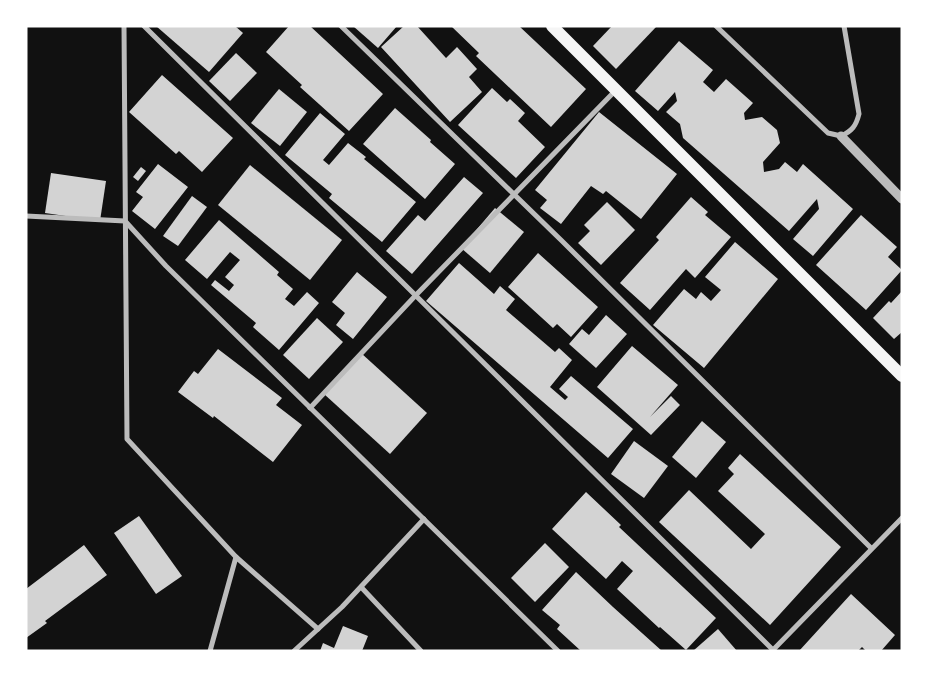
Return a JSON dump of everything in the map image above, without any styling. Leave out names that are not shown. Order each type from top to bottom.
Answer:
[{"type":"main road","points":[[552,26],[902,376]]},
{"type":"street","points":[[124,26],[127,439],[236,557],[318,629]]},
{"type":"street","points":[[144,26],[772,650],[902,518]]},
{"type":"street","points":[[341,26],[515,195],[871,548]]},
{"type":"street","points":[[716,26],[828,133],[835,136],[841,136],[852,131],[859,114],[844,26]]},
{"type":"street","points":[[310,408],[416,295],[616,90]]},
{"type":"street","points":[[841,136],[902,199]]},
{"type":"street","points":[[26,216],[124,221],[166,266],[558,651]]},
{"type":"street","points":[[294,651],[342,608],[424,519]]},
{"type":"street","points":[[210,651],[236,557]]},
{"type":"street","points":[[361,587],[421,651]]},
{"type":"building","points":[[156,26],[235,26],[243,33],[209,72]]},
{"type":"building","points":[[289,26],[310,26],[383,94],[349,131],[300,87],[302,85],[266,52]]},
{"type":"building","points":[[353,26],[397,26],[378,48]]},
{"type":"building","points":[[404,26],[417,26],[446,58],[457,47],[477,69],[469,77],[482,92],[450,122],[381,47]]},
{"type":"building","points":[[451,26],[519,26],[586,89],[551,127],[476,56],[479,53]]},
{"type":"building","points":[[612,26],[657,26],[616,69],[593,46]]},
{"type":"building","points":[[679,41],[713,70],[703,82],[714,92],[726,79],[753,103],[744,113],[745,120],[762,117],[777,130],[780,143],[763,162],[764,172],[779,169],[785,162],[797,172],[803,164],[853,209],[813,256],[793,239],[819,209],[817,199],[789,231],[683,138],[680,124],[666,112],[677,101],[675,92],[658,111],[635,91]]},
{"type":"building","points":[[236,53],[257,73],[230,101],[209,81]]},
{"type":"building","points":[[162,75],[233,138],[202,172],[179,151],[176,154],[129,112]]},
{"type":"building","points":[[492,88],[507,102],[510,99],[525,113],[518,121],[545,147],[516,178],[458,125]]},
{"type":"building","points":[[279,89],[307,112],[280,146],[251,123]]},
{"type":"building","points":[[395,108],[455,164],[425,199],[363,144]]},
{"type":"building","points":[[599,112],[677,174],[641,219],[606,191],[603,194],[591,186],[561,224],[540,208],[547,200],[535,190]]},
{"type":"building","points":[[320,113],[345,134],[323,160],[329,165],[348,143],[366,157],[364,159],[416,202],[382,242],[329,198],[332,194],[285,155]]},
{"type":"building","points":[[158,164],[188,187],[155,229],[132,211],[143,197],[136,192]]},
{"type":"building","points":[[250,165],[342,240],[310,280],[218,205]]},
{"type":"building","points":[[141,167],[146,171],[138,181],[133,177]]},
{"type":"building","points":[[51,173],[106,181],[100,221],[45,213]]},
{"type":"building","points":[[464,177],[483,193],[412,274],[386,251],[418,215],[425,221]]},
{"type":"building","points":[[192,196],[207,207],[178,246],[163,236]]},
{"type":"building","points":[[691,197],[708,212],[705,215],[731,237],[695,278],[686,269],[650,310],[620,283],[659,240],[656,237]]},
{"type":"building","points":[[607,202],[635,230],[601,265],[578,243],[590,231],[584,225]]},
{"type":"building","points":[[495,208],[524,232],[490,273],[461,248]]},
{"type":"building","points":[[861,215],[897,247],[888,257],[902,270],[866,310],[816,265]]},
{"type":"building","points":[[219,220],[279,272],[277,275],[293,289],[285,299],[294,306],[307,292],[319,303],[279,350],[253,327],[256,323],[211,285],[215,280],[229,291],[234,285],[225,277],[240,260],[230,252],[207,279],[185,260]]},
{"type":"building","points":[[735,242],[778,279],[704,368],[653,325],[684,289],[696,299],[701,292],[711,301],[721,290],[705,277]]},
{"type":"building","points":[[538,253],[598,307],[571,337],[557,324],[553,328],[508,287]]},
{"type":"building","points":[[459,263],[494,294],[500,286],[515,299],[506,310],[555,352],[559,348],[572,360],[550,387],[565,400],[568,397],[559,389],[571,376],[633,429],[608,458],[426,301]]},
{"type":"building","points":[[357,272],[387,297],[353,339],[336,325],[345,313],[332,302]]},
{"type":"building","points":[[902,291],[902,332],[894,339],[873,318],[889,301],[891,303]]},
{"type":"building","points":[[606,315],[627,334],[596,368],[569,344],[582,329],[589,335]]},
{"type":"building","points":[[317,318],[343,342],[309,379],[283,355]]},
{"type":"building","points":[[632,346],[678,385],[650,417],[671,396],[680,405],[651,435],[597,387]]},
{"type":"building","points":[[218,349],[282,398],[276,405],[302,425],[273,462],[214,416],[213,418],[178,392],[194,371],[198,374]]},
{"type":"building","points":[[361,353],[427,413],[390,454],[324,394]]},
{"type":"building","points":[[702,421],[726,442],[696,478],[672,457]]},
{"type":"building","points":[[634,441],[668,466],[644,498],[611,474]]},
{"type":"building","points":[[740,454],[841,547],[770,625],[659,522],[689,490],[751,549],[765,534],[718,491],[734,474],[728,468]]},
{"type":"building","points":[[586,492],[621,525],[619,527],[716,618],[686,650],[617,589],[633,571],[622,561],[606,579],[552,529]]},
{"type":"building","points":[[139,516],[182,576],[156,594],[114,533]]},
{"type":"building","points":[[545,543],[569,567],[535,602],[511,578]]},
{"type":"building","points":[[84,545],[107,575],[45,621],[47,623],[26,638],[26,589]]},
{"type":"building","points":[[576,572],[662,651],[581,651],[557,629],[560,625],[542,610]]},
{"type":"building","points":[[851,594],[895,635],[881,651],[866,651],[862,647],[858,651],[799,651]]},
{"type":"building","points":[[343,626],[368,636],[362,651],[320,651],[323,643],[334,648]]},
{"type":"building","points":[[718,629],[737,651],[693,651]]}]
